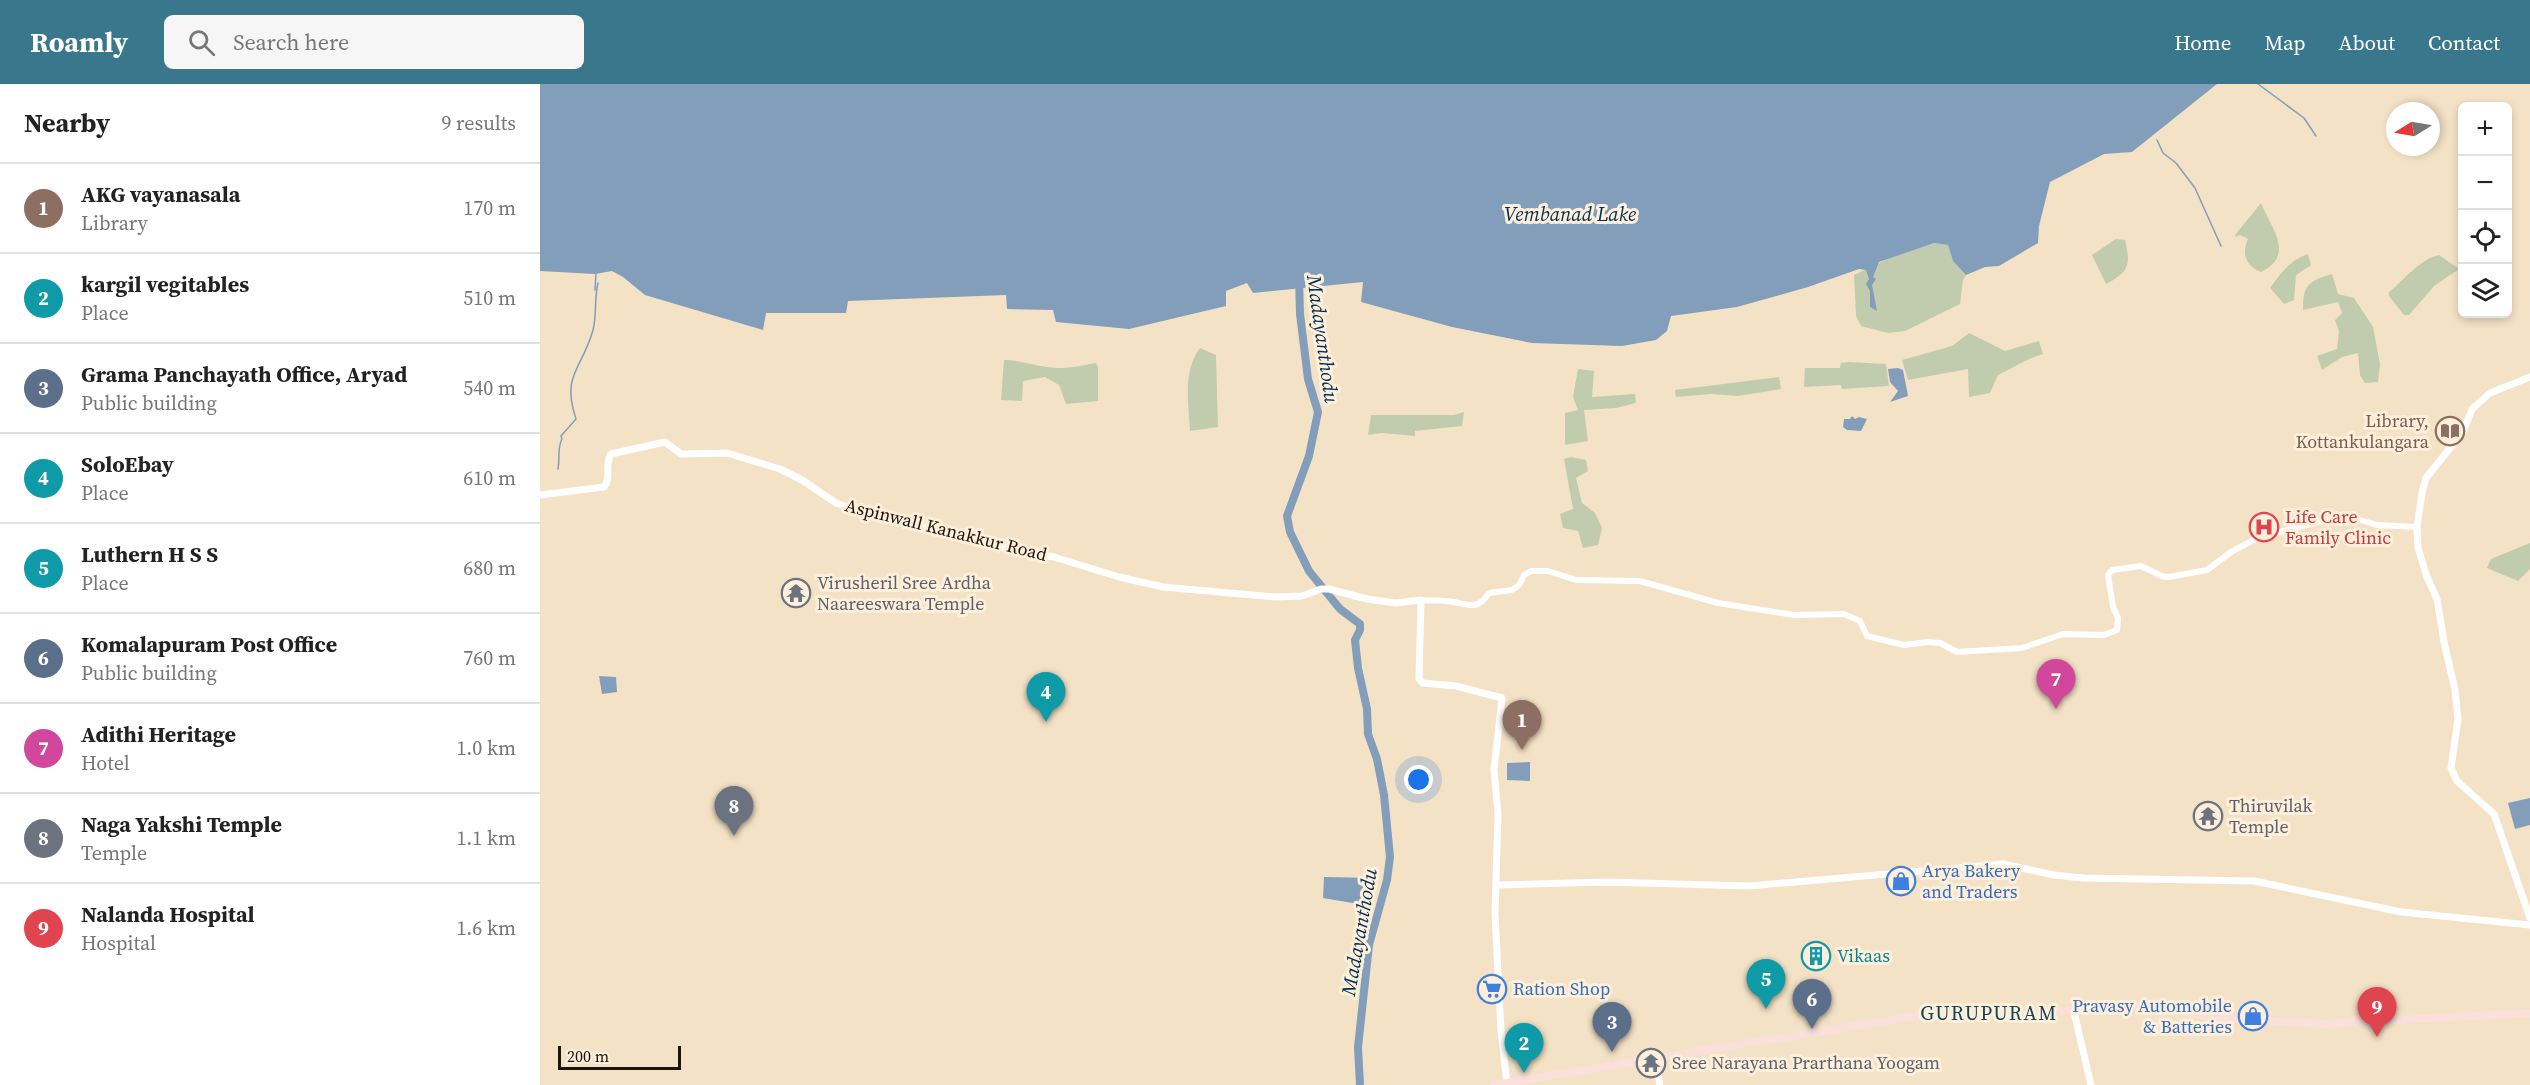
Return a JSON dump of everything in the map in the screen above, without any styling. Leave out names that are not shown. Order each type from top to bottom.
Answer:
[{"type":"main road","points":[[2530,377],[2490,393],[2472,409],[2463,432],[2426,478],[2417,527],[2420,559],[2437,599],[2455,690],[2458,719],[2452,774],[2463,787],[2494,814],[2530,918]]},
{"type":"main road","name":"Aspinwall Kanakkur Road","points":[[540,495],[604,487],[608,480],[610,454],[665,442],[681,454],[728,453],[780,469],[802,480],[836,503],[1010,549],[1054,557],[1163,587],[1276,597],[1302,596],[1325,589],[1396,603],[1422,600]]},
{"type":"main road","points":[[1422,600],[1419,679],[1423,683],[1456,686],[1502,698],[1494,770],[1498,815],[1495,913],[1496,957],[1508,1083]]},
{"type":"main road","points":[[1497,885],[1607,882],[1748,886],[2003,864],[2054,875],[2083,878],[2254,881],[2401,912],[2530,925]]},
{"type":"main road","points":[[1494,1085],[1914,1016],[2074,1012],[2135,1005],[2223,1018],[2323,1024],[2530,1013]]},
{"type":"main road","points":[[2074,1012],[2091,1085]]},
{"type":"main road","points":[[1655,1059],[1660,1085]]},
{"type":"street","points":[[1422,600],[1472,606],[1484,601],[1488,594],[1511,591],[1521,584],[1524,575],[1531,571],[1548,571],[1576,580],[1640,581],[1685,596],[1782,613],[1844,614],[1860,621],[1867,636],[1904,645],[1934,643],[1947,645],[1957,652],[2022,648],[2063,634],[2104,635],[2117,630],[2118,618],[2113,607],[2108,575],[2112,570],[2141,566],[2169,578],[2201,572],[2257,538],[2344,515],[2377,525],[2417,527]]},
{"type":"green space","points":[[2261,203],[2275,231],[2279,249],[2277,258],[2261,272],[2246,259],[2245,250],[2248,239],[2235,235]]},
{"type":"green space","points":[[2116,239],[2125,240],[2128,262],[2120,276],[2106,284],[2092,255]]},
{"type":"green space","points":[[1934,243],[1948,245],[1953,261],[1966,275],[1963,280],[1960,304],[1905,331],[1888,333],[1861,326],[1856,316],[1854,275],[1896,255]]},
{"type":"green space","points":[[2308,254],[2311,265],[2296,275],[2294,300],[2284,304],[2270,288],[2291,263]]},
{"type":"green space","points":[[2439,255],[2458,270],[2434,286],[2409,315],[2404,315],[2389,296],[2389,292],[2419,265]]},
{"type":"green space","points":[[2332,274],[2338,294],[2354,298],[2373,327],[2380,364],[2378,382],[2365,383],[2360,375],[2358,353],[2342,357],[2322,370],[2317,356],[2337,349],[2339,331],[2335,320],[2342,313],[2338,302],[2303,310],[2303,302],[2308,285]]},
{"type":"green space","points":[[1969,333],[2005,351],[2039,341],[2043,354],[1998,375],[1990,393],[1969,397],[1968,369],[1908,380],[1902,360],[1952,346]]},
{"type":"green space","points":[[1200,348],[1216,355],[1218,427],[1190,431],[1189,377],[1194,357]]},
{"type":"green space","points":[[1004,360],[1059,368],[1096,363],[1098,401],[1066,404],[1059,385],[1045,377],[1023,381],[1022,401],[1001,400]]},
{"type":"green space","points":[[1841,363],[1886,364],[1889,386],[1842,389],[1841,385],[1804,387],[1805,368],[1840,368]]},
{"type":"green space","points":[[1578,369],[1594,371],[1592,397],[1635,394],[1636,403],[1616,408],[1584,410],[1588,441],[1565,445],[1565,413],[1578,410],[1573,397]]},
{"type":"green space","points":[[1779,377],[1781,389],[1738,396],[1711,394],[1676,397],[1675,390]]},
{"type":"green space","points":[[1464,412],[1462,426],[1415,431],[1415,436],[1382,433],[1368,435],[1371,415],[1454,415]]},
{"type":"green space","points":[[1571,457],[1586,460],[1588,471],[1576,478],[1582,503],[1595,513],[1602,528],[1598,545],[1583,548],[1578,531],[1563,528],[1560,514],[1573,509],[1564,459]]},
{"type":"green space","points":[[2530,543],[2530,569],[2518,581],[2487,568],[2491,559]]},
{"type":"water","name":"Vembanad Lake","points":[[540,84],[2217,84],[2132,152],[2104,154],[2050,182],[2039,226],[2038,243],[1999,266],[1985,267],[1966,275],[1953,261],[1948,245],[1934,243],[1879,262],[1873,277],[1876,279],[1872,285],[1877,311],[1870,307],[1870,291],[1866,284],[1869,279],[1866,270],[1859,269],[1808,287],[1737,307],[1671,316],[1667,331],[1656,340],[1622,346],[1532,343],[1452,327],[1361,302],[1363,282],[1253,293],[1247,283],[1226,291],[1226,306],[1129,329],[1056,322],[1053,310],[1007,309],[1006,295],[848,301],[846,313],[766,313],[763,330],[645,295],[612,271],[595,274],[540,271]]},
{"type":"water","points":[[1888,369],[1903,370],[1908,396],[1890,402],[1898,391],[1890,382]]},
{"type":"water","points":[[1852,416],[1855,419],[1859,417],[1867,419],[1861,431],[1847,430],[1843,427],[1844,419],[1850,419]]},
{"type":"water","points":[[599,676],[616,677],[617,692],[602,694]]},
{"type":"water","points":[[1530,762],[1530,781],[1507,780],[1507,763]]},
{"type":"water","points":[[2530,798],[2530,825],[2515,829],[2508,803]]},
{"type":"water","points":[[1324,877],[1376,878],[1370,906],[1323,898]]},
{"type":"waterway","points":[[2258,84],[2304,118],[2316,136]]},
{"type":"waterway","points":[[2157,140],[2163,153],[2176,163],[2195,188],[2221,246]]},
{"type":"waterway","points":[[595,290],[596,274]]},
{"type":"waterway","name":"Madayanthodu","points":[[1299,278],[1300,314],[1308,379],[1318,412],[1309,456],[1287,516],[1290,532],[1309,571],[1340,609],[1360,624],[1355,640],[1358,668],[1367,709],[1368,734],[1377,759],[1384,795],[1390,857],[1387,880],[1369,945],[1358,1047],[1360,1085]]},
{"type":"waterway","points":[[558,469],[561,436],[576,419],[572,404],[572,382],[593,330],[598,283]]},
{"type":"place","name":"Library, Kottankulangara","points":[[2450,431]]},
{"type":"place","name":"Life Care Family Clinic","points":[[2264,527]]},
{"type":"place","name":"Virusheril Sree Ardha Naareeswara Temple","points":[[796,593]]},
{"type":"place","name":"Adithi Heritage","points":[[2056,709]]},
{"type":"place","name":"SoloEbay","points":[[1046,722]]},
{"type":"place","name":"AKG vayanasala","points":[[1522,750]]},
{"type":"place","name":"Thiruvilak Temple","points":[[2208,816]]},
{"type":"place","name":"Naga Yakshi Temple","points":[[734,836]]},
{"type":"place","name":"Arya Bakery and Traders","points":[[1901,881]]},
{"type":"place","name":"Vikaas","points":[[1816,956]]},
{"type":"place","name":"Ration Shop","points":[[1492,989]]},
{"type":"place","name":"Luthern H S S","points":[[1766,1009]]},
{"type":"place","name":"Pravasy Automobile & Batteries","points":[[2253,1016]]},
{"type":"place","name":"Komalapuram Post Office","points":[[1812,1029]]},
{"type":"place","name":"Nalanda Hospital","points":[[2377,1037]]},
{"type":"place","name":"Grama Panchayath Office, Aryad","points":[[1612,1052]]},
{"type":"place","name":"Sree Narayana Prarthana Yoogam","points":[[1651,1063]]},
{"type":"place","name":"kargil vegitables","points":[[1524,1073]]},
{"type":"district","name":"GURUPURAM","points":[[1989,1013]]}]
